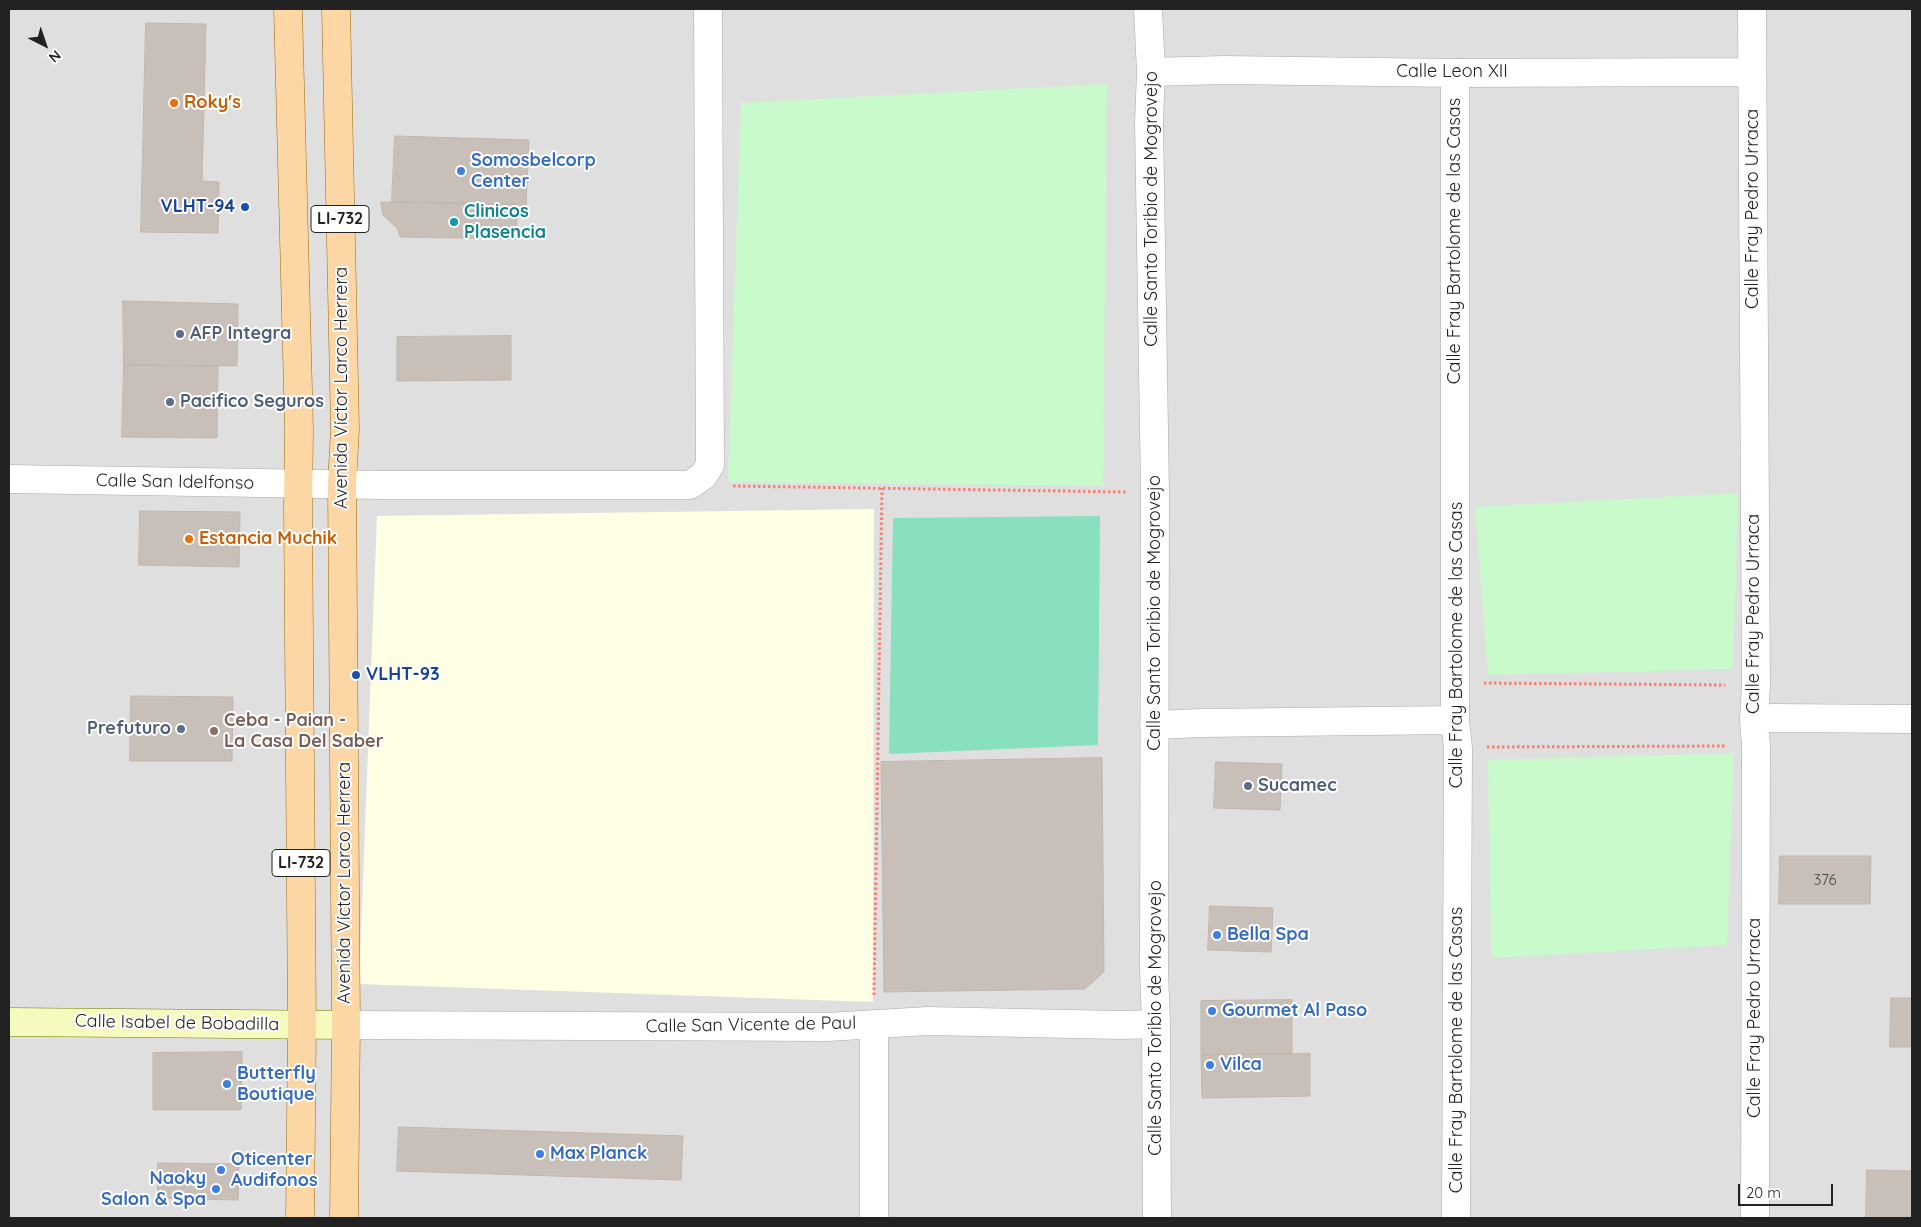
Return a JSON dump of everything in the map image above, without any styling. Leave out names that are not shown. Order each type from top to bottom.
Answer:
[{"type":"main road","name":"LI-732","points":[[288,9],[299,428],[302,1025],[300,1218]]},
{"type":"main road","name":"Avenida Víctor Larco Herrera","points":[[336,9],[345,429],[342,484],[346,1025],[344,1218]]},
{"type":"street","points":[[690,485],[703,476],[710,465],[708,9]]},
{"type":"street","name":"Calle Santo Toribio de Mogrovejo","points":[[1148,9],[1151,72],[1149,122],[1155,492],[1154,970],[1157,1218]]},
{"type":"street","name":"Calle Fray Pedro Urraca","points":[[1752,9],[1756,685],[1755,1218]]},
{"type":"street","name":"Calle Leon XII","points":[[1151,72],[1224,70],[1455,73],[1752,72]]},
{"type":"street","name":"Calle Fray Bartolome de las Casas","points":[[1455,73],[1455,720],[1458,748],[1456,1218]]},
{"type":"street","name":"Calle San Idelfonso","points":[[9,479],[298,484],[690,485]]},
{"type":"street","points":[[1755,732],[1774,718],[1912,719]]},
{"type":"street","points":[[1154,725],[1455,720]]},
{"type":"street","name":"Calle San Vicente de Paul","points":[[346,1025],[827,1027],[928,1021],[1156,1024]]},
{"type":"street","name":"Calle Isabel de Bobadilla","points":[[9,1022],[346,1025]]},
{"type":"street","points":[[874,1024],[874,1218]]},
{"type":"path","points":[[690,485],[1155,492]]},
{"type":"path","points":[[874,1024],[882,488]]},
{"type":"path","points":[[1456,682],[1756,685]]},
{"type":"path","points":[[1458,748],[1755,732]]},
{"type":"shaded area","points":[[9,9],[1912,9],[1912,1218],[9,1218]]},
{"type":"shaded area","points":[[874,509],[873,1002],[359,984],[377,516]]},
{"type":"green space","points":[[1107,84],[1103,486],[728,482],[741,103]]},
{"type":"green space","points":[[1738,493],[1733,669],[1488,675],[1475,507]]},
{"type":"green space","points":[[1100,516],[1098,745],[889,754],[893,518]]},
{"type":"green space","points":[[1734,753],[1727,945],[1491,958],[1488,760]]},
{"type":"building","name":"Roky's","points":[[146,23],[206,24],[202,181],[219,182],[218,233],[141,232]]},
{"type":"building","name":"Somosbelcorp Center","points":[[395,136],[529,140],[526,208],[517,204],[392,202]]},
{"type":"building","name":"Clinicos Plasencia","points":[[381,202],[517,204],[517,239],[400,237],[398,229],[383,215]]},
{"type":"building","name":"AFP Integra","points":[[123,301],[238,304],[237,366],[124,365]]},
{"type":"building","points":[[511,336],[511,380],[397,381],[397,337]]},
{"type":"building","name":"Pacifico Seguros","points":[[124,365],[218,366],[217,438],[122,437]]},
{"type":"building","name":"Estancia Muchik","points":[[140,511],[240,512],[239,567],[139,565]]},
{"type":"building","name":"Prefuturo","points":[[131,696],[233,697],[232,761],[130,761]]},
{"type":"building","points":[[1102,758],[1104,972],[1085,989],[884,992],[881,762]]},
{"type":"building","name":"Sucamec","points":[[1216,762],[1282,764],[1280,810],[1214,808]]},
{"type":"building","points":[[1780,856],[1871,856],[1870,904],[1779,904]]},
{"type":"building","points":[[1210,906],[1273,908],[1271,952],[1208,950]]},
{"type":"building","points":[[1891,998],[1912,998],[1912,1047],[1890,1047]]},
{"type":"building","points":[[1292,1000],[1292,1054],[1201,1055],[1201,1001]]},
{"type":"building","points":[[242,1052],[241,1110],[153,1110],[153,1053]]},
{"type":"building","points":[[1310,1054],[1310,1096],[1202,1098],[1201,1055]]},
{"type":"building","name":"Max Planck","points":[[399,1127],[683,1136],[681,1180],[397,1171]]},
{"type":"building","points":[[158,1163],[239,1164],[238,1200],[158,1198]]},
{"type":"building","points":[[1867,1170],[1912,1171],[1912,1218],[1866,1218]]},
{"type":"place","name":"Roky's","points":[[174,103]]},
{"type":"place","name":"Somosbelcorp Center","points":[[461,171]]},
{"type":"place","name":"VLHT-94","points":[[245,207]]},
{"type":"place","name":"Clinicos Plasencia","points":[[454,222]]},
{"type":"place","name":"AFP Integra","points":[[180,334]]},
{"type":"place","name":"Pacifico Seguros","points":[[170,402]]},
{"type":"place","name":"Estancia Muchik","points":[[189,539]]},
{"type":"place","name":"VLHT-93","points":[[356,675]]},
{"type":"place","name":"Prefuturo","points":[[181,729]]},
{"type":"place","name":"Ceba - Paian - La Casa Del Saber","points":[[214,731]]},
{"type":"place","name":"Sucamec","points":[[1248,786]]},
{"type":"place","name":"Bella Spa","points":[[1217,935]]},
{"type":"place","name":"Gourmet Al Paso","points":[[1212,1011]]},
{"type":"place","name":"Vilca","points":[[1210,1065]]},
{"type":"place","name":"Butterfly Boutique","points":[[227,1084]]},
{"type":"place","name":"Max Planck","points":[[540,1154]]},
{"type":"place","name":"Oticenter Audifonos","points":[[221,1170]]},
{"type":"place","name":"Naoky Salon & Spa","points":[[216,1189]]}]
